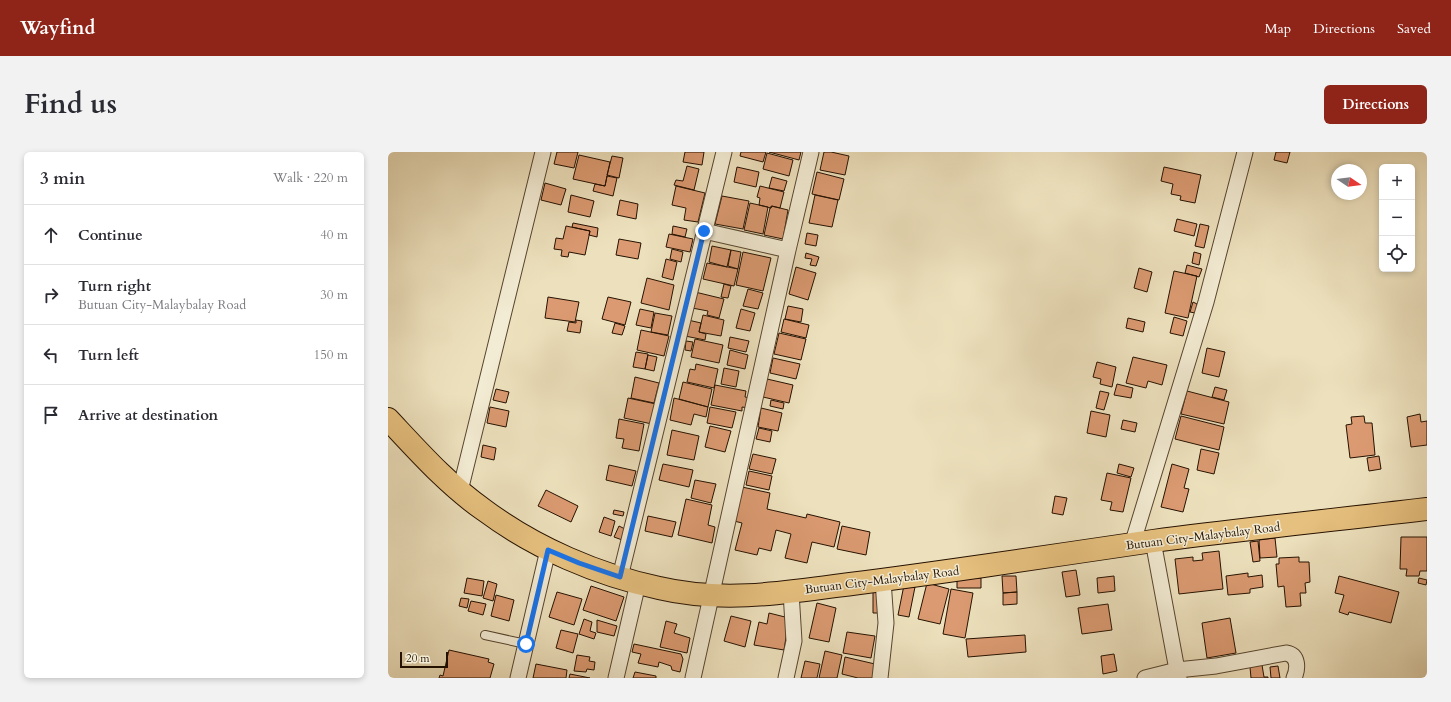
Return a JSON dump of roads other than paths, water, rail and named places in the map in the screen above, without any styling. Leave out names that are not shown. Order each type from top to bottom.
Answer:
[{"type":"main road","name":"Butuan City-Malaybalay Road","points":[[388,419],[437,470],[460,491],[484,510],[548,550],[579,563],[629,580],[677,592],[740,596],[791,592],[1142,543],[1427,509]]},
{"type":"street","points":[[460,491],[543,152]]},
{"type":"street","points":[[616,678],[629,580],[704,231],[724,152]]},
{"type":"street","points":[[693,678],[811,152]]},
{"type":"street","points":[[1178,674],[1142,543],[1245,152]]},
{"type":"street","points":[[704,231],[788,250]]},
{"type":"street","points":[[518,678],[548,550]]},
{"type":"street","points":[[880,678],[886,623],[883,580]]},
{"type":"street","points":[[786,678],[794,641],[791,592]]},
{"type":"street","points":[[1145,678],[1178,674],[1289,653],[1296,661],[1297,667],[1294,678]]},
{"type":"lane","points":[[485,635],[526,644]]}]
